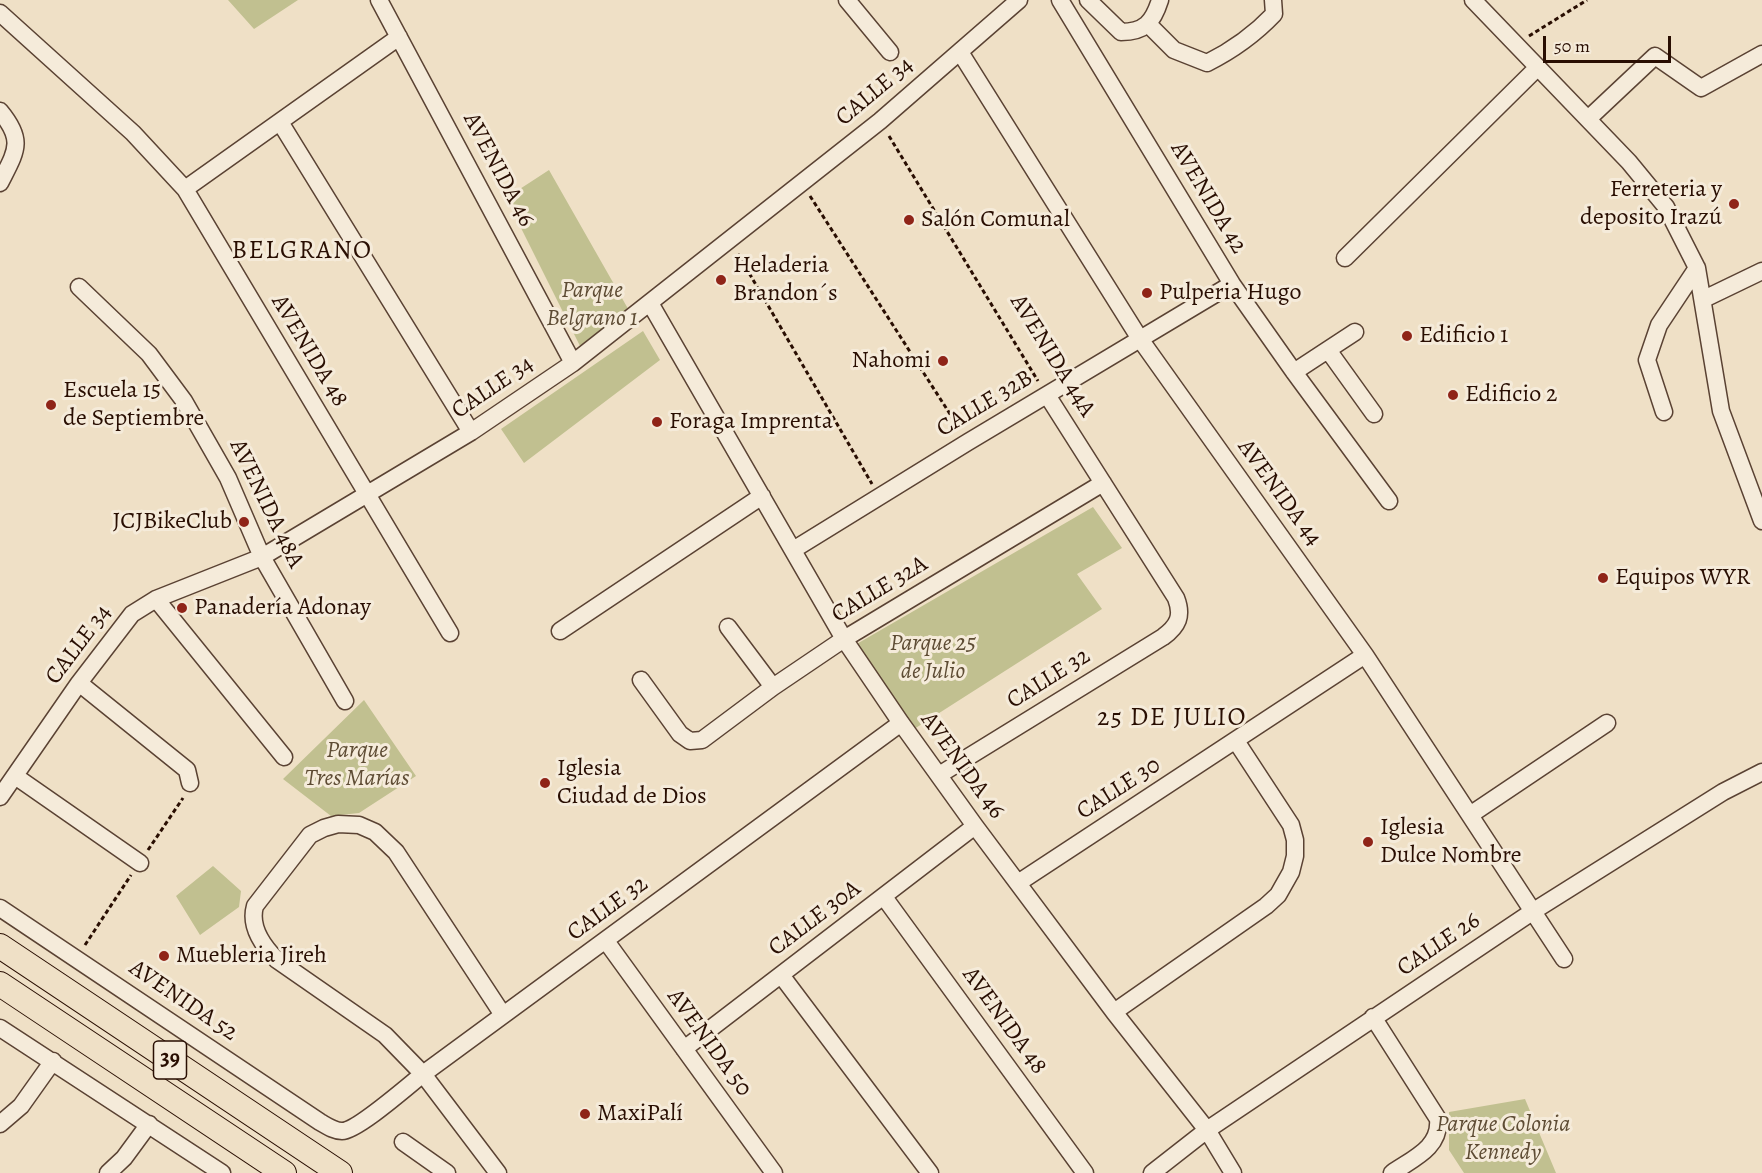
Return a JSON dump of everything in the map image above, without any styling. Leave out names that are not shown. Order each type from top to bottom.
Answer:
[{"type":"highway","name":"39","points":[[0,946],[340,1173]]},
{"type":"highway","name":"39","points":[[0,984],[284,1173]]},
{"type":"street","name":"AVENIDA 46","points":[[379,0],[573,363]]},
{"type":"street","points":[[847,0],[890,52]]},
{"type":"street","name":"CALLE 34","points":[[0,797],[79,683],[129,617],[156,599],[262,557],[471,432],[573,363],[880,121],[1019,0]]},
{"type":"street","name":"AVENIDA 42","points":[[1060,0],[1232,284],[1389,501]]},
{"type":"street","points":[[1088,0],[1121,32],[1135,32],[1148,24],[1160,0]]},
{"type":"street","points":[[1148,24],[1174,50],[1207,63],[1231,51],[1260,29],[1274,14],[1273,0]]},
{"type":"street","points":[[1473,0],[1629,162],[1666,207],[1697,268],[1721,411],[1762,519]]},
{"type":"street","name":"AVENIDA 48","points":[[0,13],[134,133],[185,189],[450,633]]},
{"type":"street","points":[[185,189],[399,37]]},
{"type":"street","name":"AVENIDA 44","points":[[960,52],[1140,339],[1365,655],[1564,959]]},
{"type":"street","points":[[1588,119],[1655,56],[1701,88],[1762,54]]},
{"type":"street","points":[[1345,258],[1537,68]]},
{"type":"street","points":[[0,111],[16,134],[13,156],[0,183]]},
{"type":"street","points":[[280,122],[471,432]]},
{"type":"street","points":[[1664,412],[1647,360],[1659,325],[1697,268]]},
{"type":"street","points":[[1704,299],[1762,271]]},
{"type":"street","name":"CALLE 32B","points":[[793,550],[879,495],[1232,284]]},
{"type":"street","name":"AVENIDA 48A","points":[[79,287],[149,354],[184,401],[228,478],[262,557],[345,701]]},
{"type":"street","name":"AVENIDA 46","points":[[650,303],[844,639],[975,826],[1114,1012],[1207,1130],[1233,1173]]},
{"type":"street","points":[[1294,372],[1354,332]]},
{"type":"street","points":[[1328,350],[1374,414]]},
{"type":"street","name":"AVENIDA 44A","points":[[1047,395],[1176,598],[1180,618]]},
{"type":"street","name":"CALLE 32A","points":[[641,680],[674,727],[686,739],[702,740],[773,687],[844,639],[1103,483]]},
{"type":"street","points":[[560,631],[762,496]]},
{"type":"street","points":[[156,599],[284,757]]},
{"type":"street","name":"CALLE 32","points":[[939,775],[1163,637],[1174,628],[1180,618]]},
{"type":"street","points":[[728,627],[773,687]]},
{"type":"street","name":"CALLE 30","points":[[1018,883],[1365,655]]},
{"type":"street","points":[[79,683],[187,770],[190,783]]},
{"type":"street","name":"CALLE 32","points":[[342,1131],[354,1128],[423,1074],[901,723]]},
{"type":"street","points":[[1470,816],[1607,723]]},
{"type":"street","points":[[1114,1012],[1266,906],[1278,894],[1291,872],[1295,848],[1291,825],[1236,741]]},
{"type":"street","name":"CALLE 26","points":[[1152,1173],[1207,1130],[1532,912],[1723,792],[1762,772]]},
{"type":"street","points":[[15,776],[140,863]]},
{"type":"street","points":[[498,1173],[423,1074],[385,1035],[277,960],[261,940],[254,921],[254,910],[258,901],[310,835],[331,825],[351,824],[367,827],[396,852],[503,1015]]},
{"type":"street","name":"CALLE 30A","points":[[684,1049],[975,826]]},
{"type":"street","name":"AVENIDA 48","points":[[884,897],[1085,1173]]},
{"type":"street","name":"AVENIDA 52","points":[[0,908],[320,1122],[342,1131]]},
{"type":"street","name":"AVENIDA 50","points":[[606,941],[774,1173]]},
{"type":"street","points":[[781,975],[930,1173]]},
{"type":"street","points":[[1373,1017],[1437,1115],[1438,1131],[1430,1147],[1392,1173]]},
{"type":"street","points":[[0,1028],[222,1173]]},
{"type":"street","points":[[0,1125],[21,1106],[52,1061]]},
{"type":"street","points":[[108,1173],[124,1158],[149,1124]]},
{"type":"street","points":[[403,1142],[445,1171]]},
{"type":"path","points":[[1515,45],[1587,0]]},
{"type":"path","name":"AVENIDA 44A","points":[[880,121],[1047,395]]},
{"type":"path","points":[[801,182],[968,442]]},
{"type":"path","points":[[730,240],[879,495]]},
{"type":"green space","points":[[228,0],[298,0],[254,29]]},
{"type":"green space","name":"Parque Belgrano 1","points":[[549,170],[631,314],[581,348],[506,198]]},
{"type":"green space","points":[[643,331],[660,360],[524,463],[501,429]]},
{"type":"green space","name":"Parque 25 de Julio","points":[[1093,507],[1122,548],[1077,574],[1102,609],[911,731],[855,645]]},
{"type":"green space","name":"Parque Tres Marías","points":[[364,700],[416,776],[359,813],[331,816],[283,779]]},
{"type":"green space","points":[[213,866],[241,891],[239,907],[200,935],[176,896]]},
{"type":"green space","name":"Parque Colonia Kennedy","points":[[1525,1099],[1556,1173],[1464,1173],[1449,1150],[1449,1112]]},
{"type":"place","name":"Ferreteria y deposito Irazú","points":[[1734,204]]},
{"type":"place","name":"Salón Comunal","points":[[909,220]]},
{"type":"place","name":"Heladeria Brandon´s","points":[[721,280]]},
{"type":"place","name":"Pulperia Hugo","points":[[1147,293]]},
{"type":"place","name":"Edificio 1","points":[[1407,336]]},
{"type":"place","name":"Nahomi","points":[[943,361]]},
{"type":"place","name":"Edificio 2","points":[[1453,395]]},
{"type":"place","name":"Escuela 15 de Septiembre","points":[[51,405]]},
{"type":"place","name":"Foraga Imprenta","points":[[657,422]]},
{"type":"place","name":"JCJBikeClub","points":[[244,522]]},
{"type":"place","name":"Equipos WYR","points":[[1603,578]]},
{"type":"place","name":"Panadería Adonay","points":[[182,608]]},
{"type":"place","name":"Iglesia Ciudad de Dios","points":[[545,783]]},
{"type":"place","name":"Iglesia Dulce Nombre","points":[[1368,842]]},
{"type":"place","name":"Muebleria Jireh","points":[[164,956]]},
{"type":"place","name":"MaxiPalí","points":[[585,1114]]},
{"type":"district","name":"BELGRANO","points":[[302,252]]},
{"type":"district","name":"25 DE JULIO","points":[[1172,719]]}]
